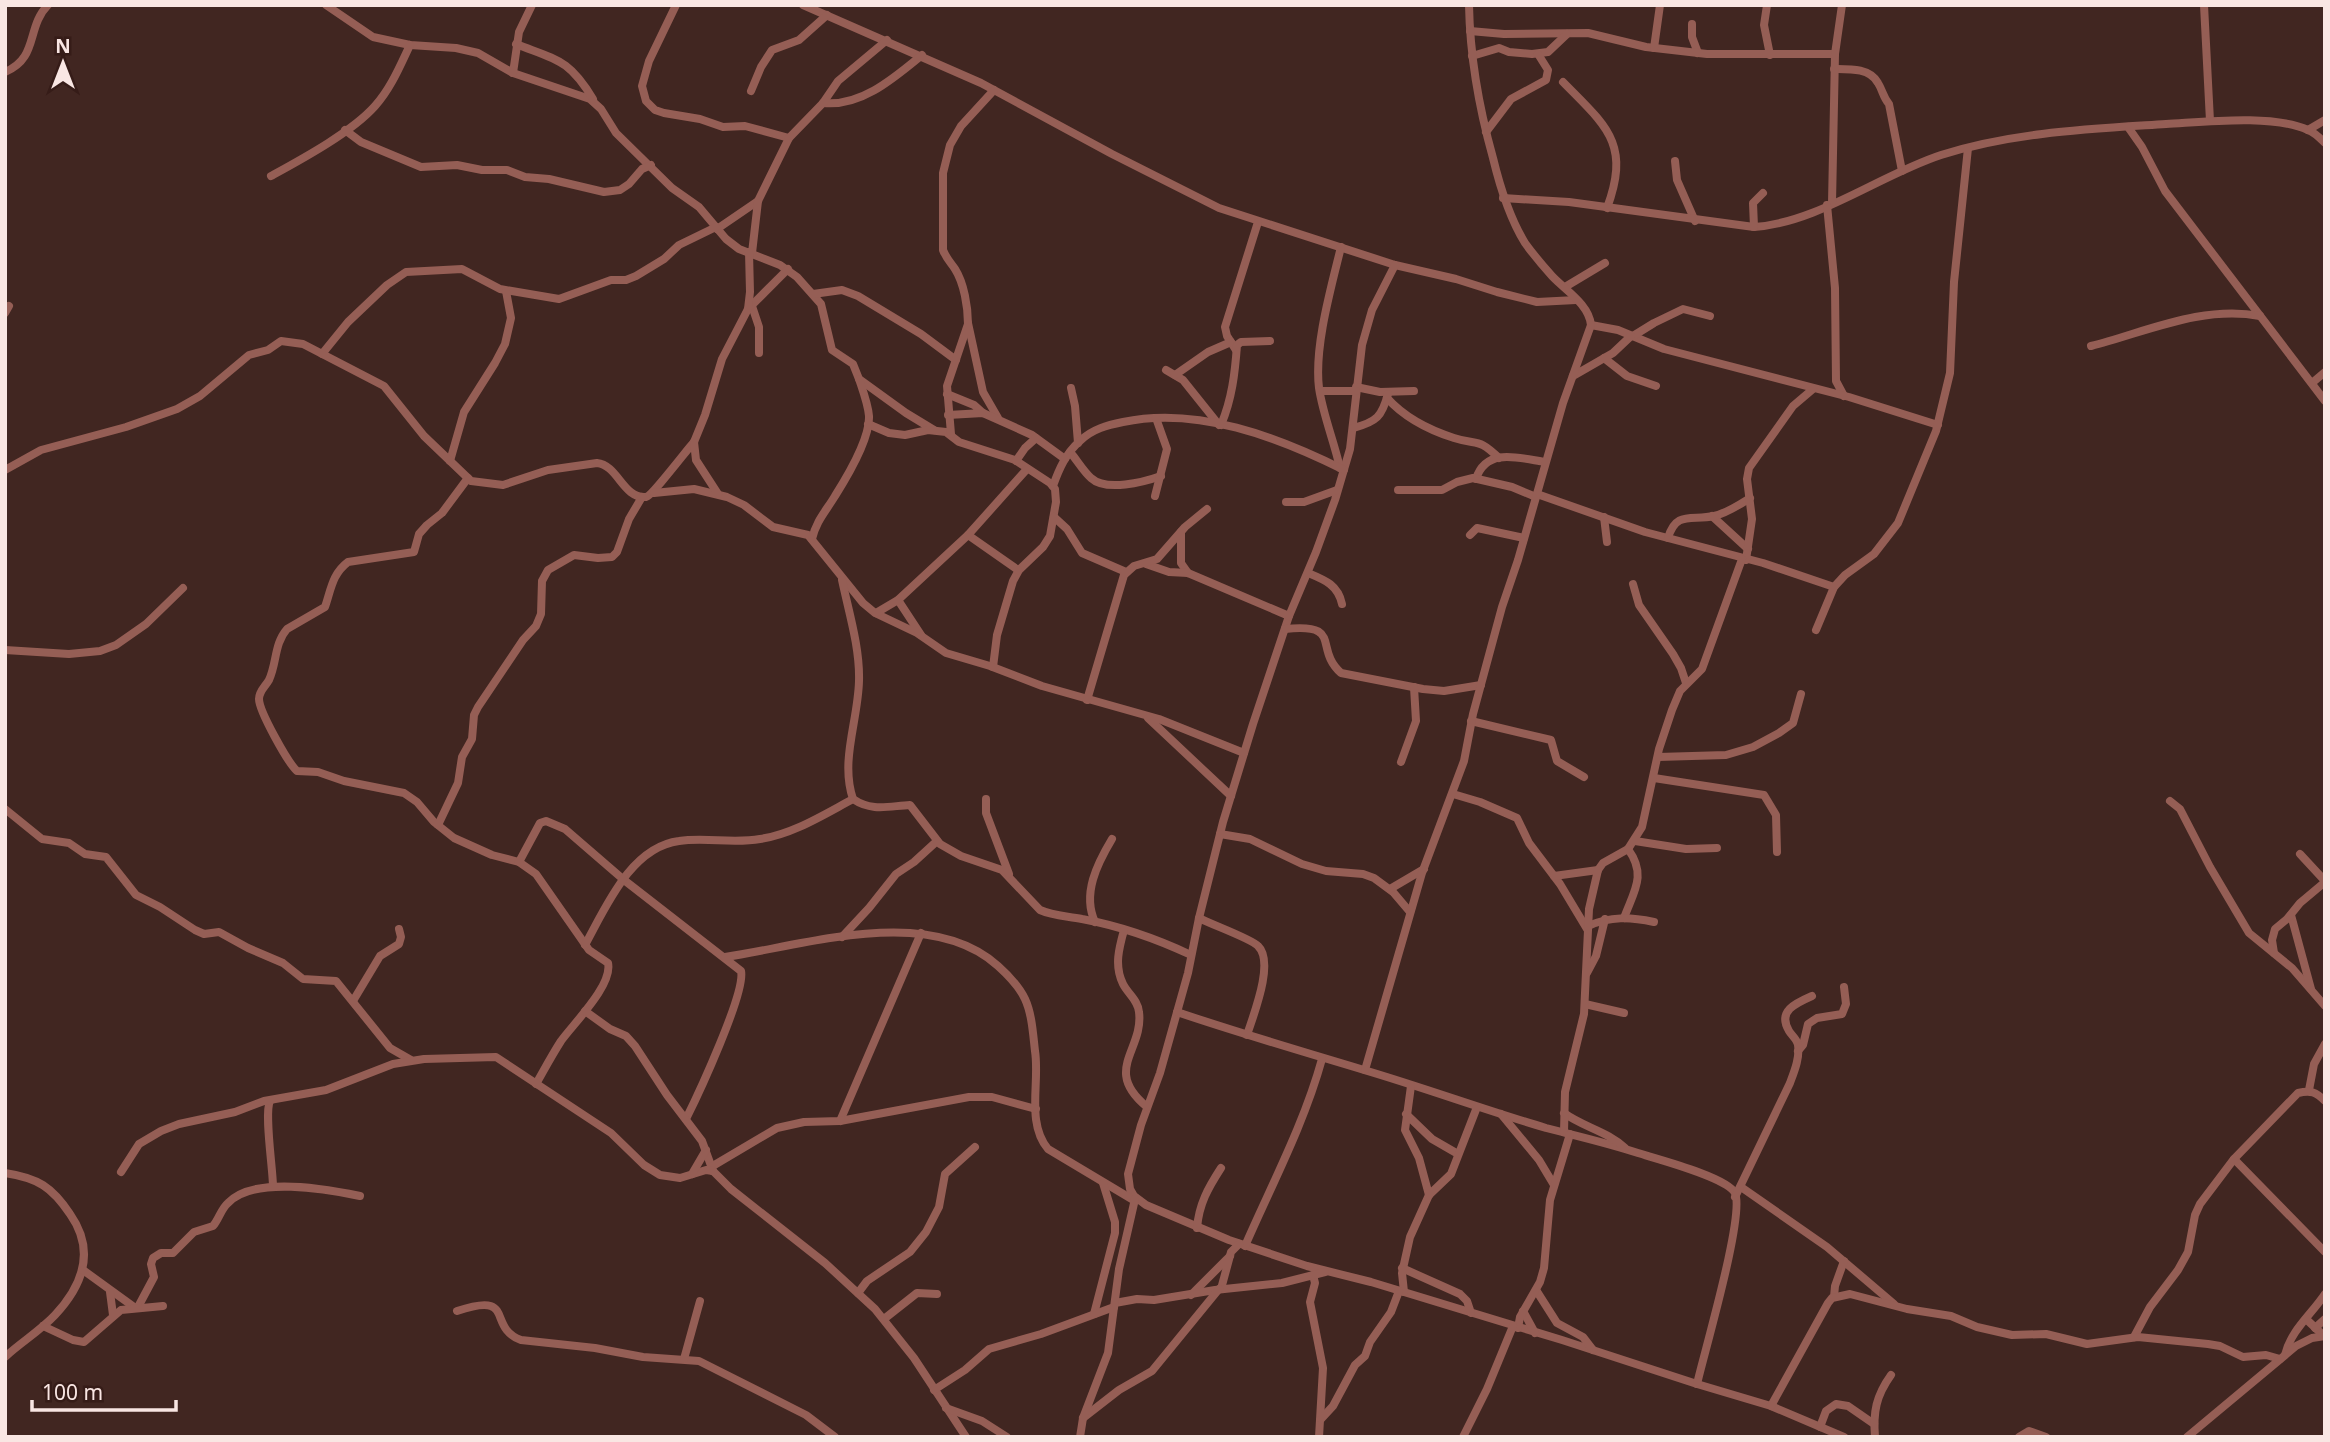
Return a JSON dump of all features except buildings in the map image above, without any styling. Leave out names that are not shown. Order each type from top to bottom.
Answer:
[{"type":"street","points":[[5,72],[17,67],[22,61],[29,50],[39,14],[48,5]]},
{"type":"street","points":[[326,5],[373,37],[411,45],[478,53],[513,73],[582,94],[596,104]]},
{"type":"street","points":[[513,73],[519,32],[532,5]]},
{"type":"street","points":[[676,5],[649,61],[642,86],[646,101],[655,110],[664,113],[699,119],[723,127],[745,126],[789,138]]},
{"type":"street","points":[[803,5],[922,55],[994,90],[1219,208],[1395,265],[1538,302],[1576,300]]},
{"type":"street","points":[[1364,1070],[1410,912],[1464,761],[1480,685],[1545,462],[1591,326],[1590,318],[1576,300],[1552,276],[1525,242],[1503,198],[1478,102],[1469,5]]},
{"type":"street","points":[[1654,48],[1660,5]]},
{"type":"street","points":[[1767,5],[1764,25],[1770,55]]},
{"type":"street","points":[[1842,5],[1834,69],[1829,204],[1835,288],[1836,381],[1844,396]]},
{"type":"street","points":[[2204,5],[2210,121]]},
{"type":"street","points":[[751,91],[761,66],[772,50],[799,40],[827,15]]},
{"type":"street","points":[[1692,24],[1692,37],[1698,53]]},
{"type":"street","points":[[1470,31],[1504,34],[1588,33],[1654,48],[1698,53],[1835,54]]},
{"type":"street","points":[[1472,56],[1499,48],[1510,52],[1548,52],[1567,34]]},
{"type":"street","points":[[759,353],[759,327],[750,307],[750,253],[758,201],[789,138],[823,103],[838,81],[887,40]]},
{"type":"street","points":[[516,44],[566,64],[578,76],[616,133],[673,188],[699,207],[726,239],[739,249],[788,269],[813,294],[824,312],[832,350],[852,364],[859,379],[866,401],[868,424],[853,464],[836,495],[817,521],[812,539]]},
{"type":"street","points":[[271,176],[345,131],[374,107],[394,79],[411,45]]},
{"type":"street","points":[[1486,132],[1511,99],[1546,80],[1548,70],[1538,54]]},
{"type":"street","points":[[823,103],[847,102],[863,96],[922,55]]},
{"type":"street","points":[[1834,69],[1861,71],[1871,75],[1879,84],[1882,97],[1889,104],[1902,171]]},
{"type":"street","points":[[1563,82],[1598,119],[1614,145],[1618,168],[1607,208]]},
{"type":"street","points":[[994,90],[954,135],[943,173],[942,243],[945,255],[955,269],[967,306],[968,323],[983,392],[998,418]]},
{"type":"street","points":[[2308,130],[2325,120]]},
{"type":"street","points":[[1503,198],[1569,202],[1754,228],[1776,226],[1939,156],[2051,131],[2210,121],[2279,123],[2308,130],[2325,143]]},
{"type":"street","points":[[2128,127],[2142,147],[2165,191],[2325,401]]},
{"type":"street","points":[[345,131],[361,142],[421,167],[457,165],[482,170],[507,170],[525,177],[549,179],[604,192],[620,190],[642,169],[651,165]]},
{"type":"street","points":[[1816,630],[1834,587],[1845,575],[1874,554],[1898,523],[1938,425],[1950,373],[1955,282],[1968,148]]},
{"type":"street","points":[[1675,160],[1677,180],[1695,220]]},
{"type":"street","points":[[1754,228],[1753,202],[1763,193]]},
{"type":"street","points":[[322,354],[348,322],[387,285],[406,272],[462,269],[506,290],[559,299],[611,280],[626,280],[664,259],[679,245],[717,228],[758,201]]},
{"type":"street","points":[[1237,350],[1225,327],[1258,222]]},
{"type":"street","points":[[1341,247],[1319,361],[1320,391],[1342,469]]},
{"type":"street","points":[[1564,287],[1605,263]]},
{"type":"street","points":[[1079,1435],[1108,1353],[1121,1259],[1135,1199],[1130,1189],[1128,1174],[1177,1012],[1220,834],[1244,753],[1289,616],[1308,573],[1338,490],[1353,428],[1362,345],[1372,310],[1395,265]]},
{"type":"street","points":[[654,493],[669,470],[694,442],[722,359],[750,307],[788,269]]},
{"type":"street","points":[[450,461],[464,412],[505,344],[511,318],[506,290]]},
{"type":"street","points":[[813,294],[842,290],[859,296],[921,334],[956,360]]},
{"type":"street","points":[[1573,376],[1604,358],[1632,336],[1683,309],[1710,316]]},
{"type":"street","points":[[2091,346],[2199,315],[2243,313],[2260,316]]},
{"type":"street","points":[[951,435],[947,386],[968,323]]},
{"type":"street","points":[[1591,326],[1618,330],[1676,352],[1844,396],[1938,425]]},
{"type":"street","points":[[1220,425],[1230,402],[1237,345],[1241,342],[1249,344],[1269,341]]},
{"type":"street","points":[[5,470],[41,450],[127,427],[177,409],[200,396],[249,355],[268,350],[278,342],[303,344],[384,386],[410,420],[468,478],[481,483],[503,485],[548,470],[597,463],[606,465],[629,490],[642,497]]},
{"type":"street","points":[[1175,375],[1208,352],[1231,342]]},
{"type":"street","points":[[1604,358],[1627,376],[1656,386]]},
{"type":"street","points":[[1166,370],[1200,399],[1220,425]]},
{"type":"street","points":[[2312,383],[2325,372]]},
{"type":"street","points":[[859,379],[906,414],[934,430],[951,435],[959,442],[1016,461],[1052,486],[1056,494],[1050,536],[1043,547],[1018,570],[1004,606],[993,667]]},
{"type":"street","points":[[1071,388],[1078,443]]},
{"type":"street","points":[[1320,391],[1356,389],[1388,395],[1414,391]]},
{"type":"street","points":[[1463,1437],[1520,1317],[1536,1290],[1544,1268],[1547,1218],[1567,1133],[1564,1092],[1582,1031],[1589,909],[1598,870],[1603,863],[1628,849],[1642,827],[1672,710],[1680,691],[1702,669],[1748,549],[1752,519],[1747,479],[1749,468],[1793,406],[1813,389]]},
{"type":"street","points":[[947,394],[974,405],[983,413]]},
{"type":"street","points":[[1353,428],[1380,416],[1388,395]]},
{"type":"street","points":[[1388,395],[1396,408],[1419,423],[1455,438],[1479,442],[1499,458]]},
{"type":"street","points":[[948,415],[983,413],[998,418],[1067,456],[1088,477],[1103,484],[1131,485],[1161,476]]},
{"type":"street","points":[[1052,486],[1067,456],[1078,443],[1102,426],[1165,417],[1220,425],[1273,439],[1342,469]]},
{"type":"street","points":[[1155,496],[1167,449],[1156,418]]},
{"type":"street","points":[[868,424],[889,433],[905,435],[934,430]]},
{"type":"street","points":[[1016,461],[1036,438]]},
{"type":"street","points":[[694,442],[696,460],[718,494]]},
{"type":"street","points":[[1476,479],[1484,462],[1499,458],[1513,457],[1545,462]]},
{"type":"street","points":[[876,613],[898,600],[968,535],[1027,469]]},
{"type":"street","points":[[468,478],[442,513],[419,534],[414,552],[348,562],[343,566],[331,584],[325,607],[287,629],[282,635],[272,673],[259,699],[262,712],[287,761],[297,771],[318,772],[344,781],[404,793],[454,838],[492,855],[519,862],[536,874],[585,945],[608,963],[609,970],[603,984],[561,1042],[536,1084]]},
{"type":"street","points":[[1398,490],[1442,490],[1457,482],[1476,479],[1512,487],[1668,538],[1834,587]]},
{"type":"street","points":[[438,825],[458,783],[462,757],[472,739],[474,715],[540,618],[544,576],[551,567],[574,555],[612,557],[617,552],[629,519],[642,497],[654,493],[694,489],[718,494],[744,505],[773,527],[802,533],[812,539],[863,603],[946,653],[1042,686],[1146,716],[1244,753]]},
{"type":"street","points":[[1286,502],[1304,502],[1338,490]]},
{"type":"street","points":[[1668,538],[1674,524],[1683,518],[1712,516],[1750,498]]},
{"type":"street","points":[[1087,699],[1126,572],[1157,559],[1193,519],[1207,509]]},
{"type":"street","points":[[1712,516],[1748,549]]},
{"type":"street","points":[[1054,517],[1067,529],[1082,553],[1126,572]]},
{"type":"street","points":[[1604,517],[1606,542]]},
{"type":"street","points":[[1470,535],[1477,528],[1524,538]]},
{"type":"street","points":[[1181,532],[1181,563],[1188,573]]},
{"type":"street","points":[[968,535],[1018,570]]},
{"type":"street","points":[[1146,564],[1169,572],[1188,573],[1289,616]]},
{"type":"street","points":[[1308,573],[1333,586],[1339,592],[1342,604]]},
{"type":"street","points":[[842,578],[857,653],[859,682],[848,775],[853,799],[864,807],[910,805],[937,841],[961,856],[994,866],[1010,877],[1048,914],[1124,930],[1191,956]]},
{"type":"street","points":[[1633,584],[1639,605],[1681,668],[1686,683]]},
{"type":"street","points":[[5,650],[62,654],[100,651],[116,645],[145,624],[183,589]]},
{"type":"street","points":[[898,600],[923,637]]},
{"type":"street","points":[[1285,629],[1310,628],[1319,631],[1325,636],[1334,667],[1341,673],[1444,691],[1480,685]]},
{"type":"street","points":[[1401,762],[1416,721],[1414,687]]},
{"type":"street","points":[[1658,757],[1726,755],[1753,747],[1793,723],[1801,694]]},
{"type":"street","points":[[1146,716],[1231,796]]},
{"type":"street","points":[[1471,721],[1551,740],[1557,761],[1584,777]]},
{"type":"street","points":[[1654,778],[1764,795],[1776,815],[1777,852]]},
{"type":"street","points":[[1453,794],[1517,818],[1529,843],[1588,928]]},
{"type":"street","points":[[585,945],[624,880],[650,852],[664,844],[680,841],[757,840],[779,835],[853,799]]},
{"type":"street","points":[[986,799],[986,813],[1010,877]]},
{"type":"street","points":[[2170,800],[2180,808],[2210,867],[2249,933],[2274,953],[2325,1006]]},
{"type":"street","points":[[5,809],[42,839],[69,844],[85,854],[106,857],[136,895],[195,930],[204,934],[219,932],[283,963],[303,979],[336,981],[390,1048],[411,1060]]},
{"type":"street","points":[[519,862],[540,823],[546,821],[565,830],[624,880],[741,971],[741,985],[711,1068],[686,1119]]},
{"type":"street","points":[[1220,834],[1250,839],[1326,871],[1363,874],[1374,878],[1390,888],[1410,912]]},
{"type":"street","points":[[1095,922],[1088,897],[1097,868],[1112,839]]},
{"type":"street","points":[[841,938],[896,874],[937,841]]},
{"type":"street","points":[[1635,841],[1686,849],[1717,848]]},
{"type":"street","points":[[1624,918],[1638,881],[1637,865],[1628,849]]},
{"type":"street","points":[[2274,953],[2272,934],[2300,903],[2325,882],[2300,854]]},
{"type":"street","points":[[1390,888],[1424,869]]},
{"type":"street","points":[[1553,876],[1598,870]]},
{"type":"street","points":[[2291,915],[2311,989]]},
{"type":"street","points":[[1199,918],[1250,940],[1262,952],[1264,979],[1247,1035]]},
{"type":"street","points":[[1588,928],[1605,919],[1624,918],[1654,922]]},
{"type":"street","points":[[1586,974],[1595,956],[1605,919]]},
{"type":"street","points":[[353,1001],[365,985],[377,960],[398,944],[401,937],[399,929]]},
{"type":"street","points":[[1124,930],[1118,968],[1123,984],[1137,1002],[1140,1016],[1126,1065],[1127,1076],[1130,1089],[1147,1107]]},
{"type":"street","points":[[725,957],[858,936],[921,933],[953,940],[988,957],[1017,987],[1025,1000],[1037,1060],[1036,1109],[1039,1135],[1048,1149],[1103,1183],[1197,1228],[1242,1245],[1771,1406],[1844,1437]]},
{"type":"street","points":[[840,1121],[921,933]]},
{"type":"street","points":[[1798,1051],[1803,1045],[1808,1024],[1817,1018],[1842,1014],[1846,1003],[1844,987]]},
{"type":"street","points":[[1735,1197],[1797,1064],[1797,1041],[1784,1020],[1786,1013],[1789,1008],[1812,996]]},
{"type":"street","points":[[1585,1004],[1624,1013]]},
{"type":"street","points":[[585,1011],[631,1040],[702,1142],[712,1169],[731,1189],[825,1263],[884,1320],[914,1358],[966,1437]]},
{"type":"street","points":[[1177,1012],[1477,1107],[1627,1150],[1727,1184],[1735,1193],[1736,1214],[1730,1256],[1697,1384]]},
{"type":"street","points":[[2309,1090],[2314,1064],[2325,1044]]},
{"type":"street","points":[[121,1172],[135,1148],[180,1124],[326,1090],[393,1063],[411,1060],[496,1057],[611,1133],[660,1175],[680,1178],[712,1169],[777,1128],[804,1122],[840,1121],[969,1097],[992,1097],[1036,1109]]},
{"type":"street","points":[[1191,1295],[1242,1245],[1297,1134],[1313,1093],[1322,1059]]},
{"type":"street","points":[[1411,1086],[1405,1130],[1419,1158],[1429,1195]]},
{"type":"street","points":[[2134,1337],[2150,1307],[2188,1252],[2200,1203],[2234,1159],[2298,1093],[2309,1090],[2325,1101]]},
{"type":"street","points":[[270,1101],[267,1113],[273,1187]]},
{"type":"street","points":[[1321,1419],[1333,1406],[1355,1365],[1365,1356],[1370,1342],[1402,1292],[1402,1268],[1410,1237],[1429,1195],[1451,1174],[1477,1107]]},
{"type":"street","points":[[1564,1113],[1616,1139],[1627,1150]]},
{"type":"street","points":[[1406,1114],[1432,1139],[1458,1154]]},
{"type":"street","points":[[1502,1114],[1539,1160],[1555,1185]]},
{"type":"street","points":[[858,1293],[867,1281],[910,1252],[926,1232],[939,1207],[945,1174],[975,1147]]},
{"type":"street","points":[[692,1174],[706,1150]]},
{"type":"street","points":[[2234,1159],[2325,1252]]},
{"type":"street","points":[[1197,1228],[1198,1211],[1203,1196],[1221,1168]]},
{"type":"street","points":[[5,1172],[32,1178],[45,1185],[61,1201],[80,1228],[83,1245],[83,1270],[70,1296],[54,1317],[5,1357]]},
{"type":"street","points":[[1094,1314],[1115,1233],[1115,1222],[1103,1183]]},
{"type":"street","points":[[136,1307],[154,1278],[151,1261],[156,1255],[173,1254],[194,1232],[213,1226],[232,1199],[257,1190],[290,1186],[334,1190],[360,1196]]},
{"type":"street","points":[[1741,1187],[1844,1261],[1896,1306]]},
{"type":"street","points":[[1083,1418],[1119,1390],[1152,1371],[1220,1289],[1230,1256]]},
{"type":"street","points":[[1771,1406],[1834,1297],[1844,1261]]},
{"type":"street","points":[[1402,1268],[1460,1294],[1468,1301],[1471,1314]]},
{"type":"street","points":[[83,1270],[110,1292],[136,1307]]},
{"type":"street","points":[[934,1390],[965,1370],[989,1349],[1041,1334],[1115,1305],[1137,1299],[1154,1300],[1220,1289],[1282,1283],[1327,1271]]},
{"type":"street","points":[[1313,1275],[1315,1283],[1310,1302],[1323,1368],[1319,1437]]},
{"type":"street","points":[[1536,1290],[1557,1323],[1583,1337],[1592,1350]]},
{"type":"street","points":[[110,1292],[113,1315]]},
{"type":"street","points":[[884,1320],[917,1293],[937,1294]]},
{"type":"street","points":[[1834,1297],[1850,1294],[1951,1316],[1977,1327],[2012,1335],[2046,1334],[2087,1344],[2134,1337],[2208,1343],[2243,1357],[2282,1357]]},
{"type":"street","points":[[2282,1357],[2288,1343],[2325,1294]]},
{"type":"street","points":[[684,1359],[700,1301]]},
{"type":"street","points":[[457,1311],[490,1304],[512,1335],[521,1340],[595,1348],[643,1357],[699,1361],[806,1415],[834,1437]]},
{"type":"street","points":[[43,1326],[73,1340],[84,1342],[121,1310],[163,1306]]},
{"type":"street","points":[[1523,1311],[1535,1333]]},
{"type":"street","points":[[2306,1319],[2324,1336]]},
{"type":"street","points":[[2315,1328],[2325,1319]]},
{"type":"street","points":[[2187,1437],[2282,1357],[2312,1338],[2324,1336]]},
{"type":"street","points":[[1875,1437],[1876,1401],[1891,1375]]},
{"type":"street","points":[[1820,1427],[1826,1411],[1836,1404],[1848,1406],[1874,1424]]},
{"type":"street","points":[[946,1408],[982,1421],[1007,1437]]},
{"type":"street","points":[[2198,1427],[2202,1437]]},
{"type":"street","points":[[2019,1437],[2025,1432],[2046,1437]]}]
